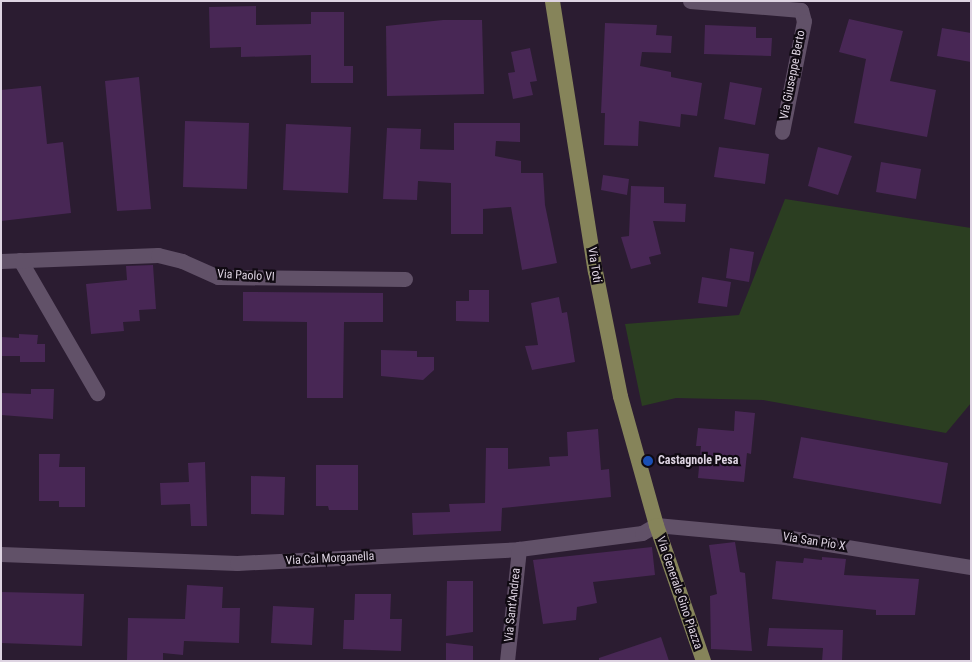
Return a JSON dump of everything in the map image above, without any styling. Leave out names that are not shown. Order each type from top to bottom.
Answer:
[{"type":"main road","name":"Via Toti","points":[[552,1],[606,330],[656,525]]},
{"type":"main road","name":"Via Generale Gino Piazza","points":[[656,525],[703,661]]},
{"type":"street","name":"Via Giuseppe Berto","points":[[690,1],[801,10],[804,21],[782,132]]},
{"type":"street","name":"Via Paolo VI","points":[[1,260],[158,255],[182,261],[218,277],[405,279]]},
{"type":"street","points":[[20,260],[98,393]]},
{"type":"street","name":"Via Cal Morganella","points":[[1,554],[237,563],[519,549],[642,533],[656,525]]},
{"type":"street","name":"Via San Pio X","points":[[656,525],[784,537],[971,566]]},
{"type":"street","name":"Via Sant'Andrea","points":[[506,661],[519,549]]},
{"type":"green space","points":[[785,199],[971,228],[971,403],[946,433],[763,400],[676,398],[642,406],[625,324],[739,315]]},
{"type":"building","points":[[256,6],[256,25],[311,24],[311,12],[344,12],[344,66],[353,66],[353,83],[311,83],[311,55],[241,57],[241,47],[210,48],[209,7]]},
{"type":"building","points":[[849,19],[903,31],[890,81],[936,90],[927,137],[854,123],[866,59],[839,52]]},
{"type":"building","points":[[443,20],[482,20],[484,94],[387,96],[386,26]]},
{"type":"building","points":[[605,23],[657,25],[656,35],[672,36],[671,53],[642,52],[640,66],[671,72],[671,77],[702,83],[697,116],[681,114],[680,127],[639,121],[638,146],[604,145],[605,113],[601,113]]},
{"type":"building","points":[[705,25],[756,27],[756,38],[772,38],[771,56],[704,54]]},
{"type":"building","points":[[942,28],[971,33],[971,62],[937,56]]},
{"type":"building","points":[[530,48],[537,81],[530,82],[533,95],[513,99],[508,73],[515,72],[511,52]]},
{"type":"building","points":[[139,77],[151,209],[117,211],[105,81]]},
{"type":"building","points":[[730,82],[762,88],[755,125],[724,119]]},
{"type":"building","points":[[41,86],[47,144],[63,142],[71,213],[1,221],[1,90]]},
{"type":"building","points":[[185,121],[249,123],[247,189],[183,187]]},
{"type":"building","points":[[454,123],[520,123],[520,142],[496,141],[495,156],[521,161],[521,173],[543,173],[545,205],[557,263],[522,270],[511,207],[483,209],[483,234],[451,234],[451,183],[418,181],[417,200],[383,199],[387,128],[421,129],[420,149],[454,150]]},
{"type":"building","points":[[286,124],[351,127],[348,193],[283,190]]},
{"type":"building","points":[[719,147],[769,154],[765,184],[714,177]]},
{"type":"building","points":[[818,147],[852,156],[838,195],[808,186]]},
{"type":"building","points":[[881,162],[921,169],[916,199],[876,192]]},
{"type":"building","points":[[603,175],[629,179],[627,195],[601,190]]},
{"type":"building","points":[[631,186],[664,187],[664,203],[686,204],[685,222],[653,221],[661,254],[649,257],[651,264],[631,269],[621,237],[629,236]]},
{"type":"building","points":[[730,248],[754,252],[749,282],[726,278]]},
{"type":"building","points":[[153,265],[156,309],[139,310],[140,321],[123,322],[124,331],[91,334],[86,284],[127,280],[126,266]]},
{"type":"building","points":[[702,277],[731,282],[727,307],[698,303]]},
{"type":"building","points":[[469,290],[489,290],[489,322],[456,321],[456,301],[469,301]]},
{"type":"building","points":[[243,292],[383,293],[383,322],[344,322],[343,398],[307,398],[307,322],[243,321]]},
{"type":"building","points":[[559,297],[562,313],[567,312],[575,362],[532,370],[525,346],[538,345],[531,303]]},
{"type":"building","points":[[19,334],[38,335],[37,344],[45,344],[45,362],[20,362],[20,356],[1,356],[1,337],[19,338]]},
{"type":"building","points":[[381,350],[417,351],[417,357],[434,357],[434,370],[423,380],[381,376]]},
{"type":"building","points":[[31,389],[54,389],[53,419],[1,415],[1,393],[31,394]]},
{"type":"building","points":[[735,411],[755,413],[751,454],[747,453],[744,482],[698,478],[701,446],[696,446],[698,428],[734,431]]},
{"type":"building","points":[[598,429],[601,470],[609,469],[611,497],[502,508],[501,531],[413,535],[412,513],[450,512],[449,504],[485,503],[486,448],[508,448],[508,469],[550,466],[549,457],[568,456],[567,432]]},
{"type":"building","points":[[801,437],[948,463],[941,504],[793,478]]},
{"type":"building","points":[[39,454],[60,454],[59,467],[85,467],[85,507],[59,507],[59,501],[39,501]]},
{"type":"building","points":[[205,462],[207,526],[191,526],[190,504],[161,505],[160,483],[189,482],[188,463]]},
{"type":"building","points":[[316,465],[358,465],[358,510],[329,510],[328,506],[316,506]]},
{"type":"building","points":[[251,476],[285,477],[284,515],[251,514]]},
{"type":"building","points":[[735,542],[740,572],[745,573],[752,651],[711,649],[710,596],[717,594],[709,545]]},
{"type":"building","points":[[652,547],[655,575],[593,582],[597,603],[577,607],[576,620],[543,624],[533,560]]},
{"type":"building","points":[[822,557],[846,559],[844,575],[919,579],[915,615],[876,615],[876,610],[772,599],[776,561],[803,563],[804,558],[822,560]]},
{"type":"building","points":[[447,581],[473,581],[473,632],[446,636]]},
{"type":"building","points":[[187,585],[223,587],[222,608],[240,608],[239,643],[184,641],[183,655],[163,653],[163,661],[127,660],[128,618],[185,619]]},
{"type":"building","points":[[1,592],[84,594],[82,646],[1,643]]},
{"type":"building","points":[[355,594],[391,594],[390,619],[402,619],[401,651],[343,649],[344,620],[354,620]]},
{"type":"building","points":[[273,606],[314,608],[312,645],[271,643]]},
{"type":"building","points":[[769,628],[843,630],[842,661],[822,661],[823,648],[767,646]]},
{"type":"building","points":[[661,637],[669,661],[599,661],[599,658]]},
{"type":"building","points":[[446,643],[473,646],[473,661],[446,661]]},
{"type":"place","name":"Castagnole Pesa","points":[[648,461]]}]
